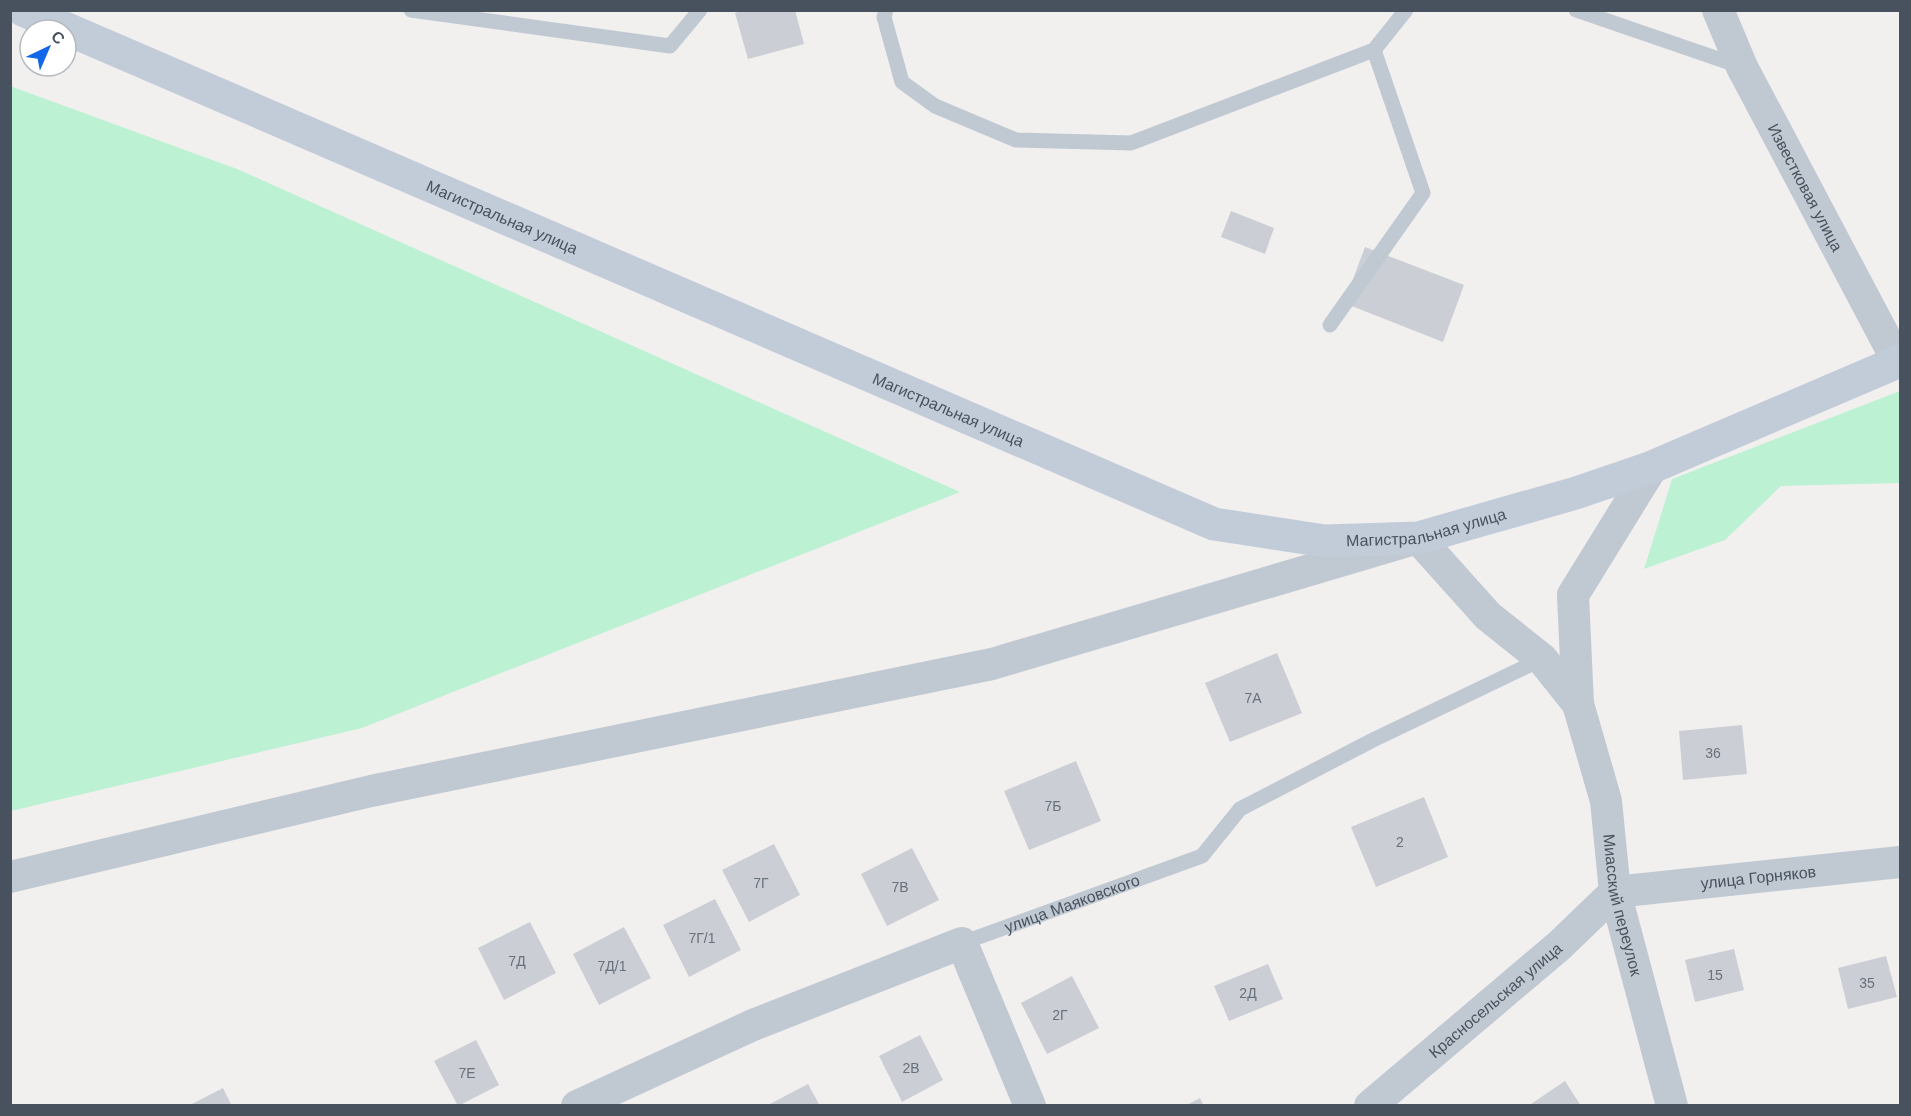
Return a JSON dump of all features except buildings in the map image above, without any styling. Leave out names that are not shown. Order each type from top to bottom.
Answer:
[{"type":"street","name":"Магистральная улица","points":[[22,10],[1214,524],[1325,540],[1418,538],[1576,493],[1652,467],[1899,362]]},
{"type":"street","name":"Известковая улица","points":[[1718,10],[1742,67],[1899,362]]},
{"type":"street","name":"Миасский переулок","points":[[1652,467],[1573,595],[1578,704],[1606,801],[1615,892],[1672,1106]]},
{"type":"street","name":"Миасский переулок","points":[[1418,538],[1488,616],[1542,659],[1578,704]]},
{"type":"street","points":[[10,877],[371,791],[992,664],[1418,538]]},
{"type":"street","name":"улица Горняков","points":[[1615,892],[1900,862]]},
{"type":"street","name":"Красносельская улица","points":[[1370,1106],[1560,945],[1615,892]]},
{"type":"street","points":[[962,943],[1030,1106]]},
{"type":"street","name":"улица Маяковского","points":[[577,1106],[753,1025],[962,943]]},
{"type":"lane","points":[[411,10],[670,46],[700,10]]},
{"type":"lane","points":[[886,10],[884,17],[902,82],[936,106],[1016,140],[1131,143],[1374,50],[1406,10]]},
{"type":"lane","points":[[1576,10],[1742,67]]},
{"type":"lane","points":[[1330,325],[1423,193],[1374,50]]},
{"type":"lane","name":"улица Маяковского","points":[[962,943],[1202,856],[1240,810],[1374,740],[1542,659]]},
{"type":"green space","points":[[10,86],[237,169],[960,492],[362,728],[11,811]]},
{"type":"green space","points":[[1900,391],[1900,483],[1781,486],[1725,540],[1644,569],[1672,479]]}]
